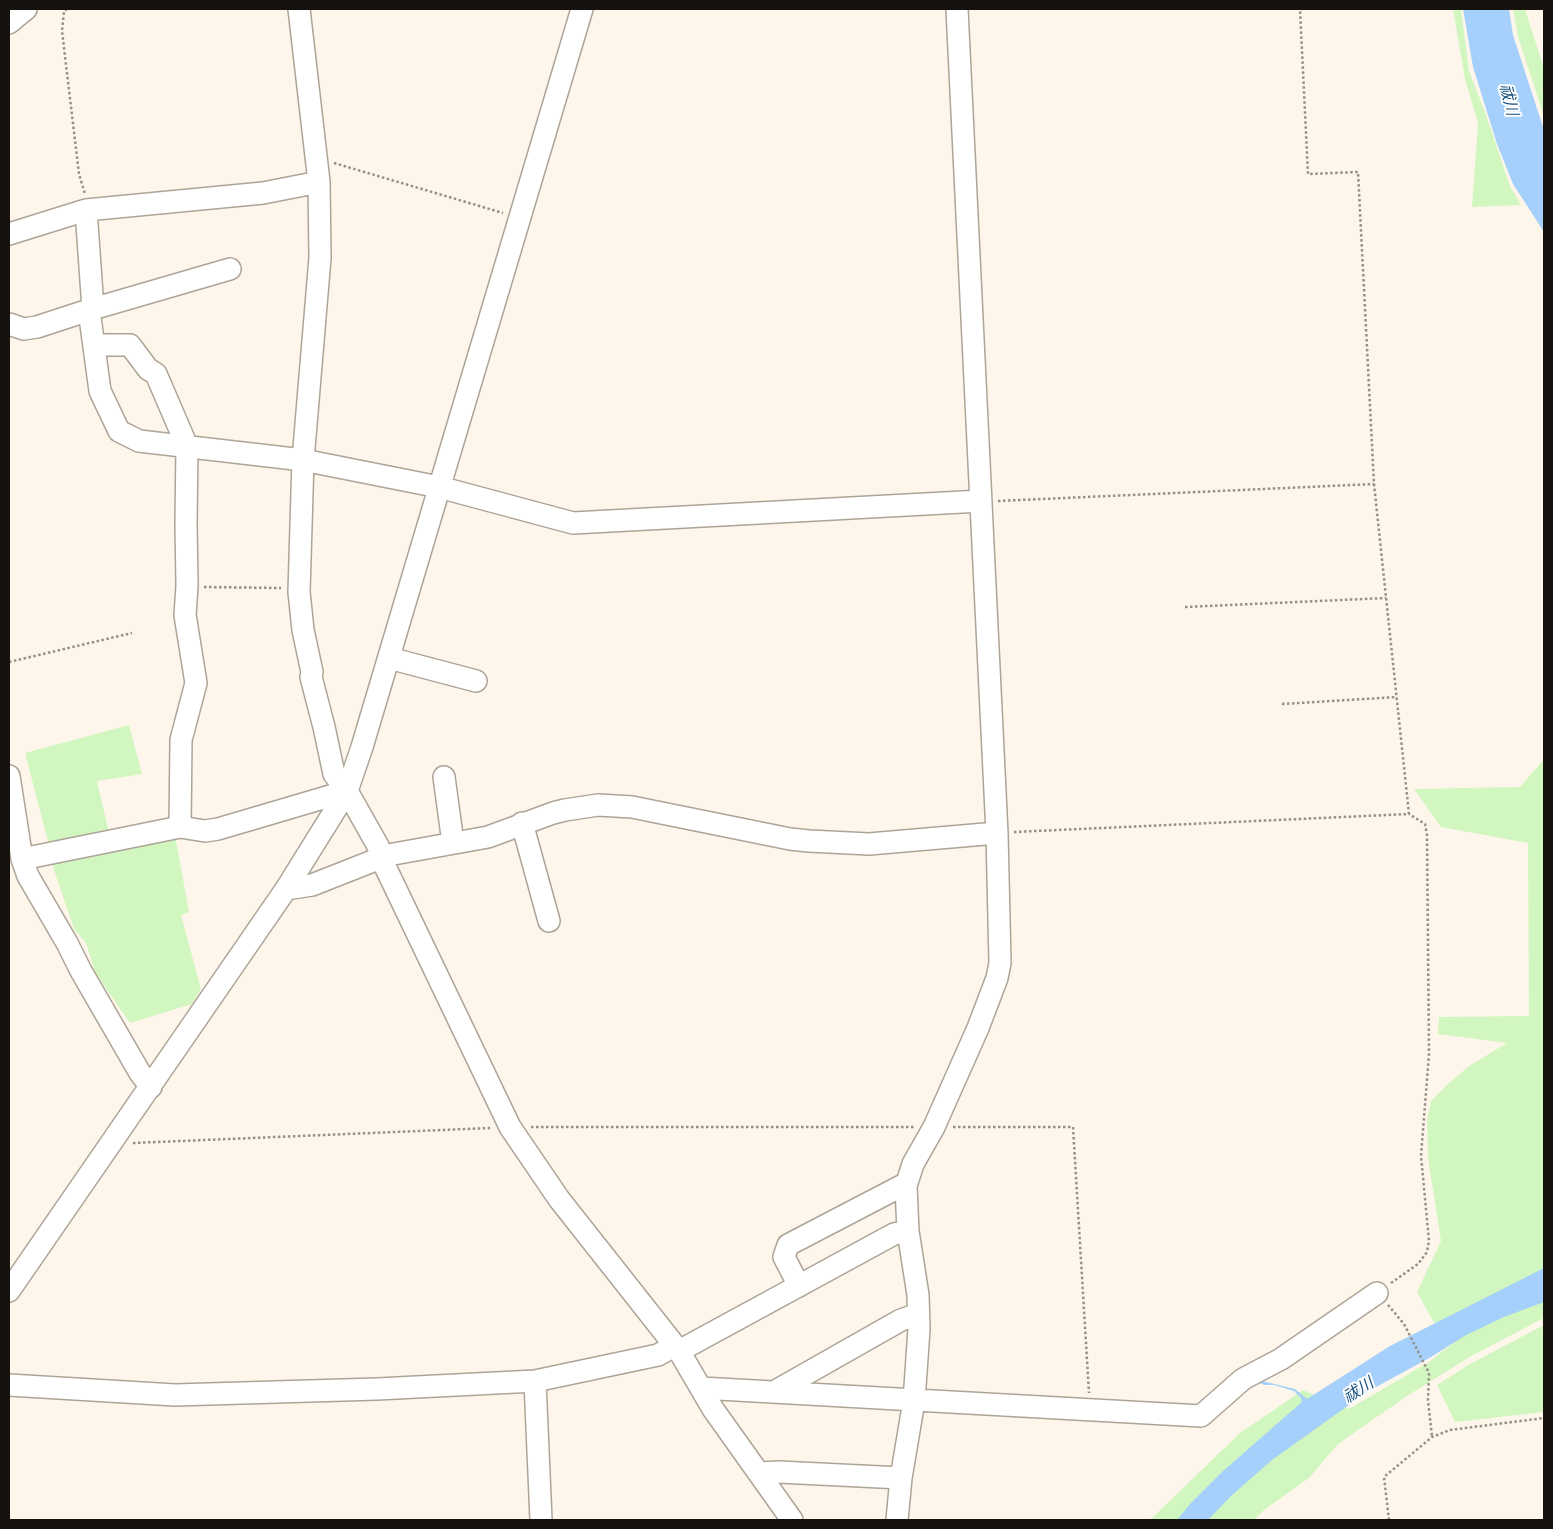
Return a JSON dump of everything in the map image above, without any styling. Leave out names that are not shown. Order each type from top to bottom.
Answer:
[{"type":"street","points":[[9,23],[26,9]]},
{"type":"street","points":[[299,9],[318,173],[320,258],[303,460],[299,588],[303,630],[312,672],[311,677],[334,774],[347,791],[378,846],[381,858],[510,1127],[559,1199],[676,1349],[713,1409],[792,1520]]},
{"type":"street","points":[[9,1292],[286,889],[347,791],[362,748],[582,9]]},
{"type":"street","points":[[897,1520],[901,1478],[914,1401],[918,1314],[918,1295],[908,1231],[907,1183],[913,1164],[934,1127],[978,1028],[997,978],[1000,963],[996,833],[957,9]]},
{"type":"street","points":[[9,234],[89,209],[263,193],[318,173]]},
{"type":"street","points":[[89,209],[91,309],[100,391],[119,432],[139,441],[303,460],[439,486],[573,523],[981,501]]},
{"type":"street","points":[[9,324],[24,329],[37,327],[91,309],[230,269]]},
{"type":"street","points":[[94,345],[130,345],[148,369],[156,374],[187,446],[187,586],[184,615],[196,683],[181,740],[180,827]]},
{"type":"street","points":[[389,658],[476,681]]},
{"type":"street","points":[[9,776],[22,859],[28,876],[140,1073],[151,1087]]},
{"type":"street","points":[[444,777],[453,843]]},
{"type":"street","points":[[22,859],[180,827],[206,831],[218,829],[347,791]]},
{"type":"street","points":[[286,889],[312,885],[388,855],[488,837],[522,823],[565,810],[598,805],[632,807],[790,839],[809,841],[870,844],[996,833]]},
{"type":"street","points":[[522,823],[550,921]]},
{"type":"street","points":[[799,1286],[784,1256],[788,1245],[907,1183]]},
{"type":"street","points":[[9,1385],[175,1395],[376,1389],[535,1381],[658,1355],[676,1349],[799,1286],[894,1234],[908,1231]]},
{"type":"street","points":[[701,1388],[1201,1416],[1243,1379],[1281,1359],[1377,1292]]},
{"type":"street","points":[[774,1392],[901,1320],[918,1314]]},
{"type":"street","points":[[535,1381],[541,1520]]},
{"type":"street","points":[[760,1473],[779,1472],[901,1478]]},
{"type":"path","points":[[67,9],[64,11],[62,31],[79,174],[89,209]]},
{"type":"path","points":[[1300,9],[1308,174],[1358,172],[1374,484],[1409,814]]},
{"type":"path","points":[[318,173],[334,163],[520,218]]},
{"type":"path","points":[[981,501],[1374,484]]},
{"type":"path","points":[[187,586],[299,588]]},
{"type":"path","points":[[1185,608],[1386,598]]},
{"type":"path","points":[[9,662],[132,632]]},
{"type":"path","points":[[1282,704],[1397,697]]},
{"type":"path","points":[[996,833],[1409,814],[1425,824],[1428,835],[1429,1054],[1422,1156],[1429,1241],[1427,1252],[1418,1264],[1377,1292],[1404,1324],[1429,1373],[1428,1400],[1432,1437]]},
{"type":"path","points":[[111,1143],[510,1127],[1073,1127],[1090,1410]]},
{"type":"path","points":[[1389,1520],[1384,1477],[1432,1437],[1450,1430],[1544,1418]]},
{"type":"green space","points":[[1453,9],[1461,9],[1469,71],[1510,186],[1521,205],[1472,207],[1478,123],[1465,79]]},
{"type":"green space","points":[[1513,9],[1525,9],[1544,69],[1544,116],[1518,37]]},
{"type":"green space","points":[[129,725],[142,774],[97,781],[109,833],[49,845],[25,753]]},
{"type":"green space","points":[[1544,759],[1544,1318],[1473,1355],[1407,1396],[1338,1444],[1309,1478],[1264,1510],[1254,1520],[1150,1520],[1240,1433],[1303,1390],[1349,1409],[1429,1362],[1456,1341],[1433,1321],[1417,1292],[1441,1241],[1428,1158],[1427,1120],[1431,1101],[1447,1085],[1469,1066],[1507,1043],[1438,1034],[1439,1017],[1529,1016],[1528,843],[1441,827],[1414,789],[1520,787]]},
{"type":"green space","points":[[175,835],[189,912],[181,915],[201,989],[192,1004],[130,1023],[96,974],[86,943],[74,929],[52,864]]},
{"type":"green space","points":[[1544,1325],[1544,1412],[1455,1422],[1437,1385],[1470,1364]]},
{"type":"water","name":"祓川","points":[[1463,9],[1509,9],[1513,35],[1544,130],[1544,232],[1513,184],[1497,144],[1473,67]]},
{"type":"water","name":"祓川","points":[[1544,1268],[1544,1302],[1504,1317],[1466,1335],[1431,1357],[1367,1392],[1272,1460],[1231,1496],[1208,1520],[1177,1520],[1222,1472],[1302,1402],[1301,1398],[1294,1391],[1256,1382],[1258,1380],[1295,1389],[1307,1399],[1390,1346]]}]
